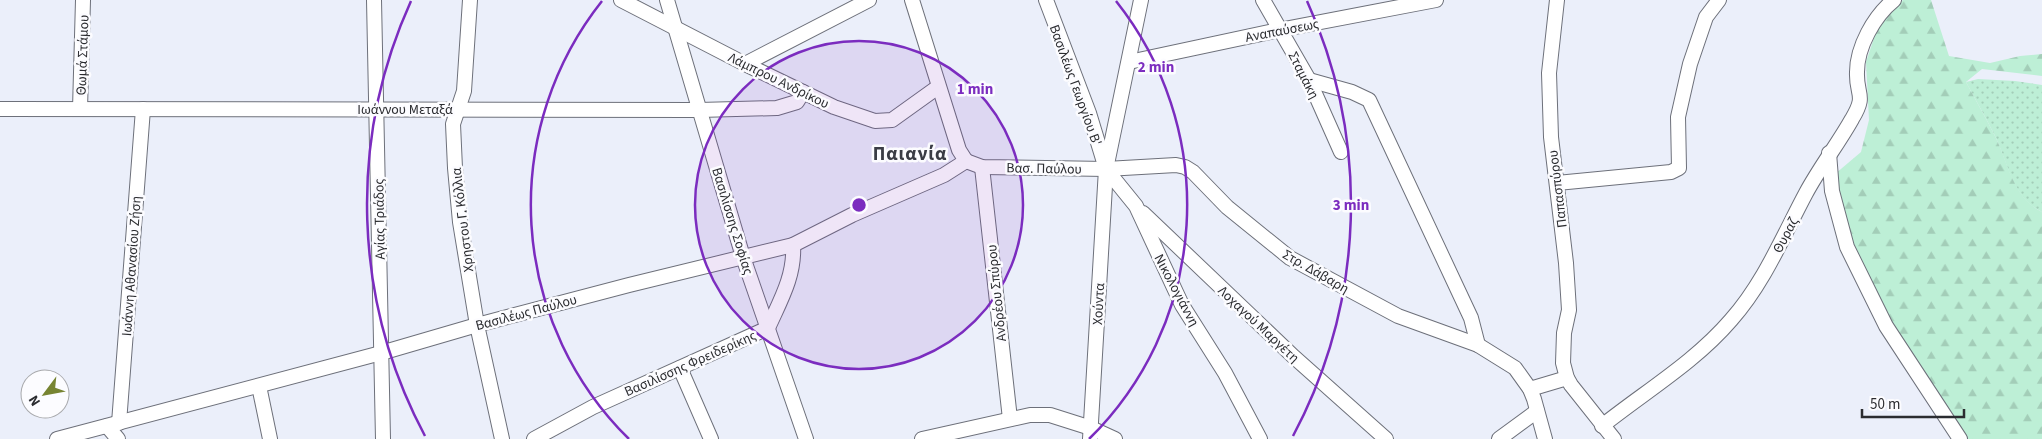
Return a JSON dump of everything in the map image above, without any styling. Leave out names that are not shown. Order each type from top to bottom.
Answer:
[{"type":"street","name":"Θωμά Στάμου","points":[[80,109],[83,0]]},
{"type":"street","name":"Αγίας Τριάδος","points":[[374,0],[383,439]]},
{"type":"street","name":"Χρηστου Γ. Κόλλια","points":[[470,0],[464,91],[453,124],[457,186],[460,222],[476,325],[502,439]]},
{"type":"street","name":"Λάμπρου Ανδρίκου","points":[[621,0],[674,29],[834,107],[875,121],[892,120],[938,87]]},
{"type":"street","name":"Βασιλίσσης Σοφίας","points":[[667,0],[674,29],[743,257],[806,439]]},
{"type":"street","points":[[745,64],[869,0]]},
{"type":"street","points":[[912,0],[959,150],[966,161],[982,167]]},
{"type":"street","name":"Βασιλέως Γεωργίου Β'","points":[[1046,0],[1089,113],[1106,169]]},
{"type":"street","points":[[1106,169],[1141,0]]},
{"type":"street","name":"Σταμάκη","points":[[1263,0],[1309,80],[1341,152]]},
{"type":"street","name":"Αναπαύσεως","points":[[1129,62],[1394,4],[1436,0]]},
{"type":"street","name":"Παπασπύρου","points":[[1557,0],[1549,73],[1551,137],[1569,310],[1564,333],[1563,363],[1567,378]]},
{"type":"street","points":[[1557,183],[1671,172],[1679,168],[1678,117],[1688,73],[1706,16],[1719,0]]},
{"type":"street","name":"Θυραζ","points":[[1602,426],[1687,363],[1731,320],[1749,297],[1771,261],[1829,153],[1852,119],[1862,100],[1857,73],[1861,52],[1867,35],[1879,14],[1894,0]]},
{"type":"street","points":[[1309,80],[1352,92],[1369,100],[1471,318],[1478,346]]},
{"type":"street","name":"Ιωάννου Μεταξά","points":[[0,109],[699,110],[783,107],[797,102],[803,92]]},
{"type":"street","name":"Ιωάννη Αθανασίου Ζήση","points":[[113,424],[143,109]]},
{"type":"street","points":[[1829,153],[1832,191],[1847,247],[1886,326],[1960,439]]},
{"type":"street","name":"Βασιλέως Παύλου","points":[[57,439],[381,353],[476,325],[629,284],[793,245],[852,214],[944,175],[966,161]]},
{"type":"street","name":"Στρ. Δάβαρη","points":[[1106,169],[1176,165],[1185,167],[1193,172],[1227,207],[1290,258],[1398,316],[1478,346],[1515,368],[1530,389],[1544,439]]},
{"type":"street","name":"Βασ. Παύλου","points":[[982,167],[1106,169]]},
{"type":"street","name":"Ανδρέου Σπύρου","points":[[982,167],[1010,419]]},
{"type":"street","name":"Νικολογιάννη","points":[[1106,169],[1136,206],[1182,305],[1225,372],[1260,439]]},
{"type":"street","name":"Χούντα","points":[[1090,434],[1106,169]]},
{"type":"street","name":"Λοχαγού Μαργέτη","points":[[1136,206],[1294,357],[1386,439]]},
{"type":"street","name":"Βασιλίσσης Φρειδερίκης","points":[[534,439],[593,407],[768,328],[788,284],[793,267],[793,245]]},
{"type":"street","points":[[680,368],[711,439]]},
{"type":"street","points":[[1530,389],[1567,378],[1602,426],[1614,439]]},
{"type":"street","points":[[259,386],[270,439]]},
{"type":"street","points":[[1499,439],[1537,411]]},
{"type":"street","points":[[922,439],[1030,415],[1050,415],[1090,434],[1115,439]]},
{"type":"street","points":[[113,424],[118,439]]},
{"type":"green space","points":[[1903,0],[1931,0],[1949,56],[1990,63],[2020,56],[2042,54],[2042,76],[1982,69],[1966,82],[1999,144],[2017,188],[2032,205],[2042,212],[2042,439],[1967,439],[1888,320],[1851,245],[1835,174],[1861,152],[1869,120],[1866,62],[1879,23]]},
{"type":"green space","points":[[1978,79],[2042,85],[2042,212],[2023,197],[2017,188],[1999,144],[1966,82]]},
{"type":"district","name":"Παιανία","points":[[910,153]]}]
